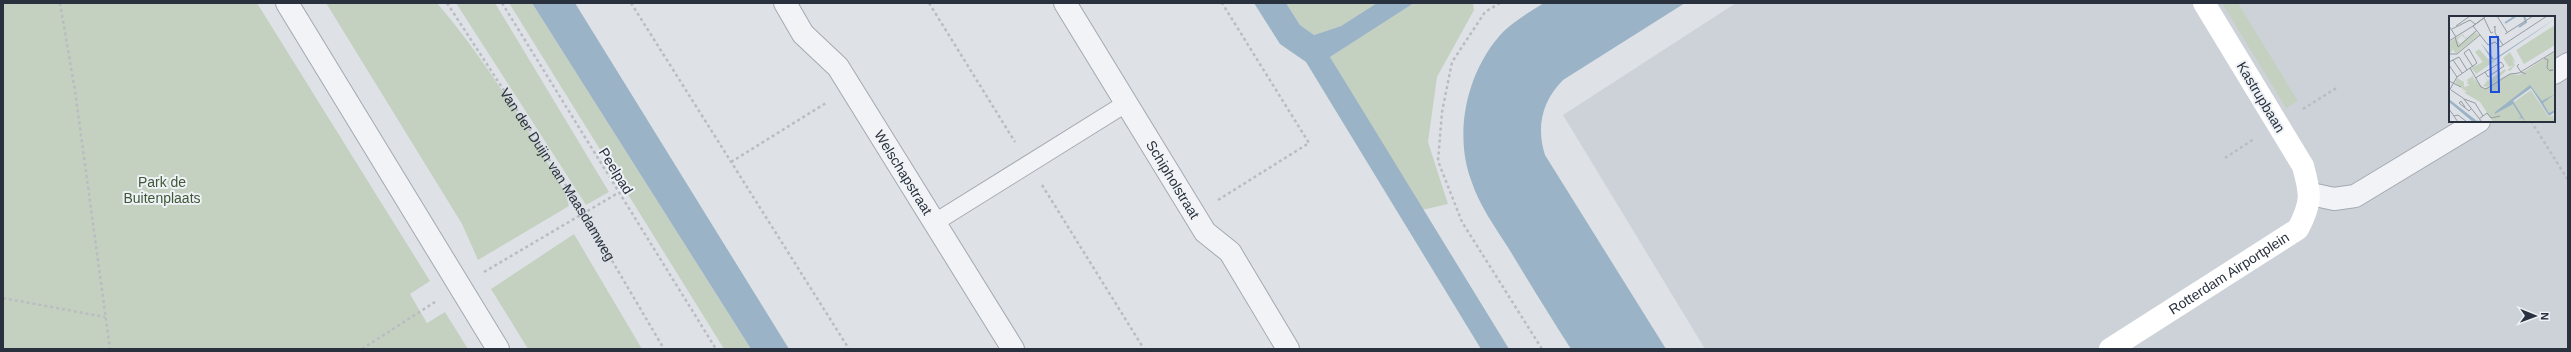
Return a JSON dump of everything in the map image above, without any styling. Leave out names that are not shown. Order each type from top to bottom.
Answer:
[{"type":"main road","name":"Kastrupbaan","points":[[2204,3],[2303,166],[2311,194]]},
{"type":"main road","name":"Rotterdam Airportplein","points":[[2110,349],[2298,229],[2306,213],[2311,194]]},
{"type":"street","points":[[287,3],[498,349]]},
{"type":"street","name":"Welschapstraat","points":[[785,3],[803,34],[838,67],[1013,349]]},
{"type":"street","name":"Schipholstraat","points":[[1065,3],[1194,216],[1205,232],[1230,252],[1288,349]]},
{"type":"street","points":[[2555,72],[2568,64]]},
{"type":"street","points":[[2311,194],[2334,199],[2355,196],[2477,122]]},
{"type":"lane","points":[[934,223],[1125,104]]},
{"type":"path","points":[[60,3],[75,91],[110,349]]},
{"type":"path","name":"Van der Duijn van Maasdamweg","points":[[447,3],[584,214],[664,349]]},
{"type":"path","name":"Peelpad","points":[[502,3],[618,193],[716,349]]},
{"type":"path","points":[[631,3],[849,349]]},
{"type":"path","points":[[1194,216],[1309,143],[1222,3]]},
{"type":"path","points":[[1500,3],[1485,12],[1452,62],[1442,112],[1438,161],[1462,222],[1542,349]]},
{"type":"path","points":[[731,162],[850,87]]},
{"type":"path","points":[[2532,122],[2568,180]]},
{"type":"path","points":[[362,349],[459,286],[618,193]]},
{"type":"path","points":[[3,298],[105,317]]},
{"type":"shaded area","points":[[1736,3],[2568,3],[2568,349],[1705,349],[1563,115]]},
{"type":"green space","name":"Park de Buitenplaats","points":[[3,3],[257,3],[430,281],[410,294],[427,323],[445,312],[468,349],[3,349]]},
{"type":"green space","points":[[326,3],[437,3],[473,48],[505,95],[565,192],[569,206],[478,260],[462,224]]},
{"type":"green space","points":[[456,3],[495,3],[609,192],[586,205]]},
{"type":"green space","points":[[509,3],[532,3],[751,349],[724,349]]},
{"type":"green space","points":[[1286,3],[1377,3],[1341,26],[1314,35],[1300,25]]},
{"type":"green space","points":[[1414,3],[1473,3],[1474,10],[1437,77],[1428,142],[1448,204],[1422,210],[1330,57]]},
{"type":"green space","points":[[2222,3],[2238,3],[2298,101],[2286,108]]},
{"type":"green space","points":[[574,234],[642,349],[528,349],[491,289]]},
{"type":"water","points":[[532,3],[575,3],[789,349],[751,349]]},
{"type":"water","points":[[1254,3],[1286,3],[1300,25],[1314,35],[1341,26],[1377,3],[1414,3],[1330,57],[1509,349],[1481,349],[1306,62],[1280,44]]},
{"type":"water","points":[[1544,3],[1685,3],[1563,80],[1550,97],[1541,125],[1542,145],[1545,155],[1666,349],[1571,349],[1488,216],[1474,189],[1466,161],[1464,141],[1464,121],[1467,101],[1473,81],[1481,63],[1504,31],[1519,19]]}]
